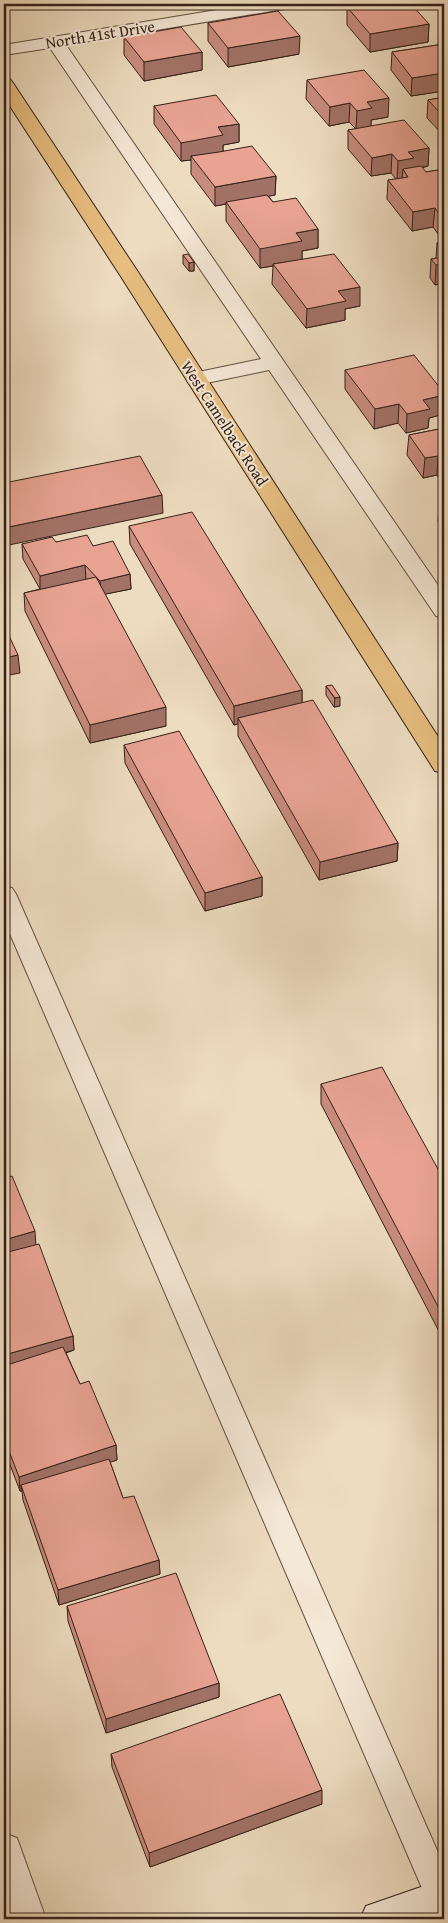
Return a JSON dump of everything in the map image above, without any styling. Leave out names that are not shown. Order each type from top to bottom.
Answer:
[{"type":"main road","name":"West Camelback Road","points":[[4,83],[197,379],[444,765]]},
{"type":"street","name":"North 41st Drive","points":[[4,50],[284,4]]},
{"type":"street","points":[[55,42],[444,611]]},
{"type":"street","points":[[197,379],[274,363]]},
{"type":"street","points":[[4,1850],[27,1919]]},
{"type":"street","points":[[379,1919],[443,1897]]},
{"type":"lane","points":[[4,894],[443,1897]]},
{"type":"building","points":[[367,4],[411,4],[429,24],[370,34],[347,7]]},
{"type":"building","points":[[278,11],[300,36],[228,48],[208,23]]},
{"type":"building","points":[[181,27],[202,52],[144,62],[124,37]]},
{"type":"building","points":[[444,44],[444,73],[412,78],[392,52]]},
{"type":"building","points":[[364,70],[389,98],[367,102],[372,108],[357,111],[350,103],[330,107],[307,80]]},
{"type":"building","points":[[216,95],[239,124],[218,127],[223,135],[181,143],[154,106]]},
{"type":"building","points":[[444,97],[444,117],[428,100]]},
{"type":"building","points":[[404,120],[429,148],[408,152],[414,158],[398,161],[392,154],[372,158],[348,130]]},
{"type":"building","points":[[252,146],[276,176],[215,187],[191,156],[219,152]]},
{"type":"building","points":[[421,166],[426,172],[444,169],[444,214],[440,215],[435,208],[413,212],[388,180],[408,177],[403,169]]},
{"type":"building","points":[[267,195],[273,202],[296,198],[318,229],[296,233],[302,241],[260,249],[226,202]]},
{"type":"building","points":[[444,242],[444,253],[437,243]]},
{"type":"building","points":[[188,254],[194,262],[189,263],[183,255]]},
{"type":"building","points":[[334,254],[360,287],[338,291],[346,301],[307,309],[273,264]]},
{"type":"building","points":[[444,257],[444,264],[436,265],[431,259]]},
{"type":"building","points":[[414,355],[444,393],[444,395],[423,400],[430,409],[407,414],[399,404],[375,409],[345,370]]},
{"type":"building","points":[[444,428],[444,464],[438,456],[425,458],[409,435]]},
{"type":"building","points":[[140,456],[162,495],[4,528],[4,483]]},
{"type":"building","points":[[192,512],[302,690],[234,706],[129,526]]},
{"type":"building","points":[[87,535],[93,546],[113,541],[130,574],[100,581],[85,565],[40,576],[22,544],[52,537],[56,542]]},
{"type":"building","points":[[96,577],[166,707],[90,725],[24,593]]},
{"type":"building","points":[[4,625],[18,655],[4,658]]},
{"type":"building","points":[[332,685],[340,697],[335,698],[326,686]]},
{"type":"building","points":[[313,700],[398,843],[320,862],[238,718]]},
{"type":"building","points":[[179,731],[262,877],[205,893],[124,745]]},
{"type":"building","points":[[382,1067],[444,1180],[444,1318],[321,1084]]},
{"type":"building","points":[[12,1176],[35,1231],[4,1240],[4,1179]]},
{"type":"building","points":[[39,1244],[73,1336],[4,1355],[4,1253]]},
{"type":"building","points":[[63,1347],[80,1384],[89,1381],[116,1445],[19,1477],[4,1438],[4,1366]]},
{"type":"building","points":[[109,1459],[123,1498],[134,1496],[159,1560],[58,1590],[21,1485]]},
{"type":"building","points":[[176,1573],[219,1683],[106,1719],[67,1606]]},
{"type":"building","points":[[280,1694],[322,1790],[149,1853],[111,1754]]}]
